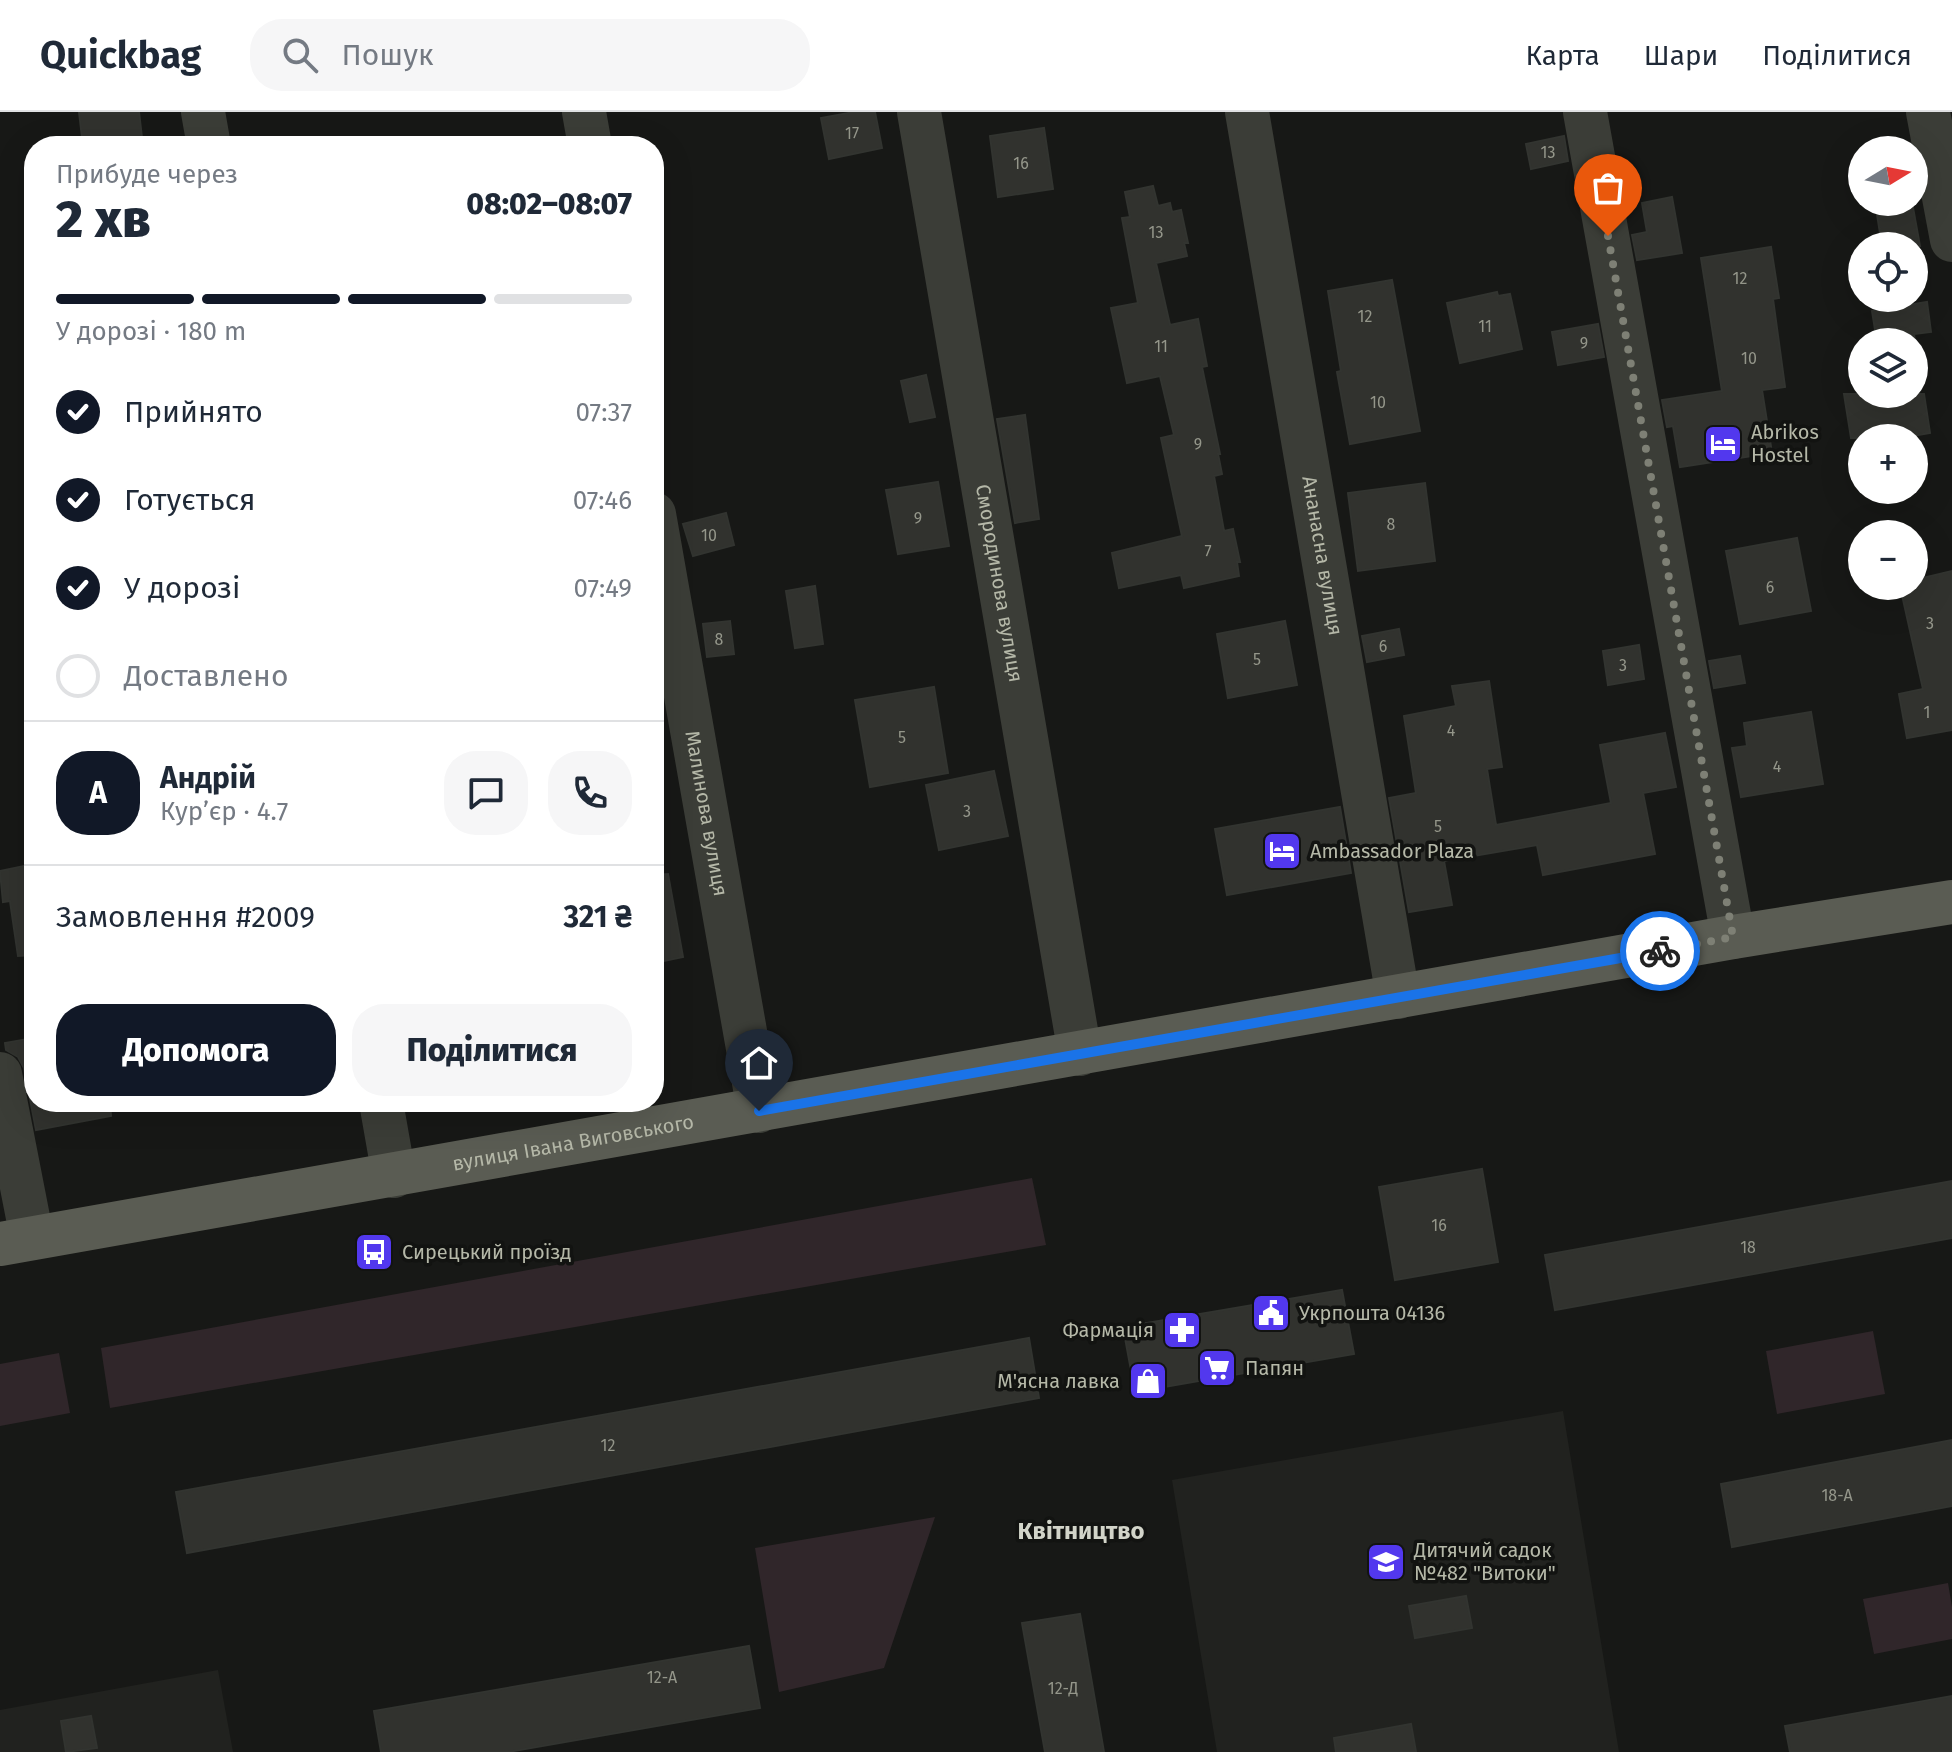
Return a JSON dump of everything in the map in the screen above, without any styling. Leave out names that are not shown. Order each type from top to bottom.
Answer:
[{"type":"main road","name":"вулиця Івана Виговського","points":[[16,1241],[1733,937],[1952,902]]},
{"type":"street","points":[[203,112],[207,136]]},
{"type":"street","points":[[584,112],[588,136]]},
{"type":"street","name":"Смородинова вулиця","points":[[919,112],[1080,1054]]},
{"type":"street","name":"Ананасна вулиця","points":[[1247,112],[1398,997]]},
{"type":"street","points":[[1585,112],[1733,937]]},
{"type":"street","points":[[1928,112],[1952,240]]},
{"type":"street","name":"Малинова вулиця","points":[[664,571],[759,1111]]},
{"type":"street","points":[[0,1074],[16,1241]]},
{"type":"street","points":[[383,1112],[394,1176]]},
{"type":"shaded area","points":[[1032,1178],[1046,1245],[110,1408],[101,1348]]},
{"type":"shaded area","points":[[1873,1331],[1885,1394],[1777,1414],[1766,1351]]},
{"type":"shaded area","points":[[59,1353],[70,1413],[0,1426],[0,1364]]},
{"type":"shaded area","name":"Дитячий садок №482 \"Витоки\"","points":[[1563,1411],[1619,1752],[1217,1752],[1172,1480]]},
{"type":"shaded area","points":[[935,1517],[884,1668],[779,1692],[755,1548]]},
{"type":"shaded area","points":[[1948,1583],[1952,1639],[1874,1654],[1863,1599]]},
{"type":"shaded area","points":[[218,1670],[233,1752],[0,1752],[0,1710]]},
{"type":"building","points":[[79,112],[139,112],[142,136],[82,136]]},
{"type":"building","points":[[875,112],[882,148],[829,159],[821,118]]},
{"type":"building","points":[[1044,128],[1053,189],[998,197],[990,136]]},
{"type":"building","points":[[1564,136],[1568,161],[1531,169],[1526,144]]},
{"type":"building","points":[[1153,186],[1158,206],[1170,203],[1172,212],[1181,210],[1188,243],[1184,243],[1187,256],[1156,263],[1170,325],[1198,319],[1207,366],[1202,367],[1220,454],[1222,474],[1214,476],[1224,531],[1233,529],[1240,562],[1237,562],[1239,576],[1184,588],[1181,575],[1119,588],[1112,553],[1182,536],[1161,438],[1174,435],[1160,376],[1127,383],[1111,308],[1138,303],[1122,218],[1130,217],[1125,192]]},
{"type":"building","points":[[1672,197],[1682,253],[1637,260],[1632,235],[1647,232],[1642,203]]},
{"type":"building","points":[[1877,216],[1915,216],[1917,232],[1880,232]]},
{"type":"building","points":[[1771,247],[1779,298],[1773,299],[1785,387],[1762,390],[1772,453],[1680,467],[1673,426],[1667,427],[1662,400],[1722,391],[1701,258]]},
{"type":"building","points":[[1392,280],[1420,431],[1350,444],[1337,372],[1341,371],[1328,291]]},
{"type":"building","points":[[1497,292],[1498,296],[1510,294],[1522,349],[1460,363],[1447,303]]},
{"type":"building","points":[[1928,310],[1931,332],[1928,332],[1928,328],[1875,328],[1872,312],[1928,312]]},
{"type":"building","points":[[1598,324],[1604,357],[1558,365],[1552,332]]},
{"type":"building","points":[[926,375],[935,417],[910,422],[901,381]]},
{"type":"building","points":[[1844,394],[1848,394],[1848,408],[1926,408],[1930,433],[1928,424],[1849,424]]},
{"type":"building","points":[[1025,415],[1039,519],[1015,523],[997,419]]},
{"type":"building","points":[[938,482],[949,546],[898,554],[886,490]]},
{"type":"building","points":[[1425,483],[1435,561],[1358,571],[1348,493]]},
{"type":"building","points":[[726,513],[734,545],[693,556],[683,524]]},
{"type":"building","points":[[1797,538],[1811,611],[1740,624],[1726,551]]},
{"type":"building","points":[[1952,571],[1952,730],[1907,738],[1899,694],[1923,689],[1903,600],[1928,600],[1928,577]]},
{"type":"building","points":[[815,586],[823,644],[795,648],[786,591]]},
{"type":"building","points":[[730,621],[734,654],[707,657],[703,624]]},
{"type":"building","points":[[1285,621],[1297,685],[1228,698],[1217,634]]},
{"type":"building","points":[[1399,629],[1404,655],[1367,662],[1362,636]]},
{"type":"building","points":[[1639,645],[1644,679],[1608,685],[1603,651]]},
{"type":"building","points":[[1740,656],[1745,683],[1714,688],[1709,661]]},
{"type":"building","points":[[1489,681],[1502,767],[1487,769],[1496,825],[1611,803],[1600,745],[1665,733],[1676,787],[1643,793],[1655,854],[1543,875],[1537,845],[1444,861],[1452,905],[1409,912],[1389,798],[1416,793],[1404,716],[1456,706],[1452,686]]},
{"type":"building","points":[[934,687],[948,773],[870,787],[855,700]]},
{"type":"building","points":[[1811,712],[1823,784],[1741,797],[1732,748],[1747,746],[1744,723]]},
{"type":"building","points":[[994,771],[1008,836],[939,850],[926,785]]},
{"type":"building","name":"Ambassador Plaza","points":[[1340,807],[1351,873],[1227,895],[1215,829]]},
{"type":"building","points":[[24,866],[24,956],[18,956],[10,901],[3,902],[0,871]]},
{"type":"building","points":[[664,874],[668,874],[683,957],[664,961]]},
{"type":"building","points":[[24,1040],[24,1068],[18,1057],[6,1050],[5,1043]]},
{"type":"building","points":[[33,1112],[111,1112],[111,1116],[36,1130]]},
{"type":"building","points":[[1482,1169],[1498,1262],[1395,1280],[1379,1187]]},
{"type":"building","points":[[1952,1181],[1952,1238],[1555,1310],[1545,1255]]},
{"type":"building","points":[[1342,1290],[1354,1354],[1135,1392],[1123,1327]]},
{"type":"building","points":[[1029,1338],[1039,1398],[187,1553],[176,1492]]},
{"type":"building","points":[[1952,1440],[1952,1506],[1732,1547],[1721,1484]]},
{"type":"building","points":[[1466,1596],[1472,1628],[1415,1638],[1409,1606]]},
{"type":"building","points":[[1080,1614],[1104,1752],[1045,1752],[1022,1623]]},
{"type":"building","points":[[749,1646],[760,1708],[508,1752],[381,1752],[374,1711]]},
{"type":"building","points":[[1952,1696],[1952,1752],[1790,1752],[1785,1726]]},
{"type":"building","points":[[91,1716],[97,1748],[66,1752],[61,1721]]},
{"type":"building","points":[[1411,1724],[1416,1752],[1336,1752],[1334,1738]]},
{"type":"way so far","points":[[1608,236],[1733,937],[1660,951]]},
{"type":"place","name":"Abrikos Hostel","points":[[1723,444]]},
{"type":"place","name":"Ambassador Plaza","points":[[1282,851]]},
{"type":"place","name":"Сирецький проїзд","points":[[374,1252]]},
{"type":"place","name":"Укрпошта 04136","points":[[1271,1313]]},
{"type":"place","name":"Фармація","points":[[1182,1330]]},
{"type":"place","name":"Папян","points":[[1217,1368]]},
{"type":"place","name":"М'ясна лавка","points":[[1148,1381]]},
{"type":"place","name":"Дитячий садок №482 \"Витоки\"","points":[[1386,1562]]},
{"type":"district","name":"Квітництво","points":[[1081,1531]]},
{"type":"route","points":[[759,1111],[1660,951]]}]
